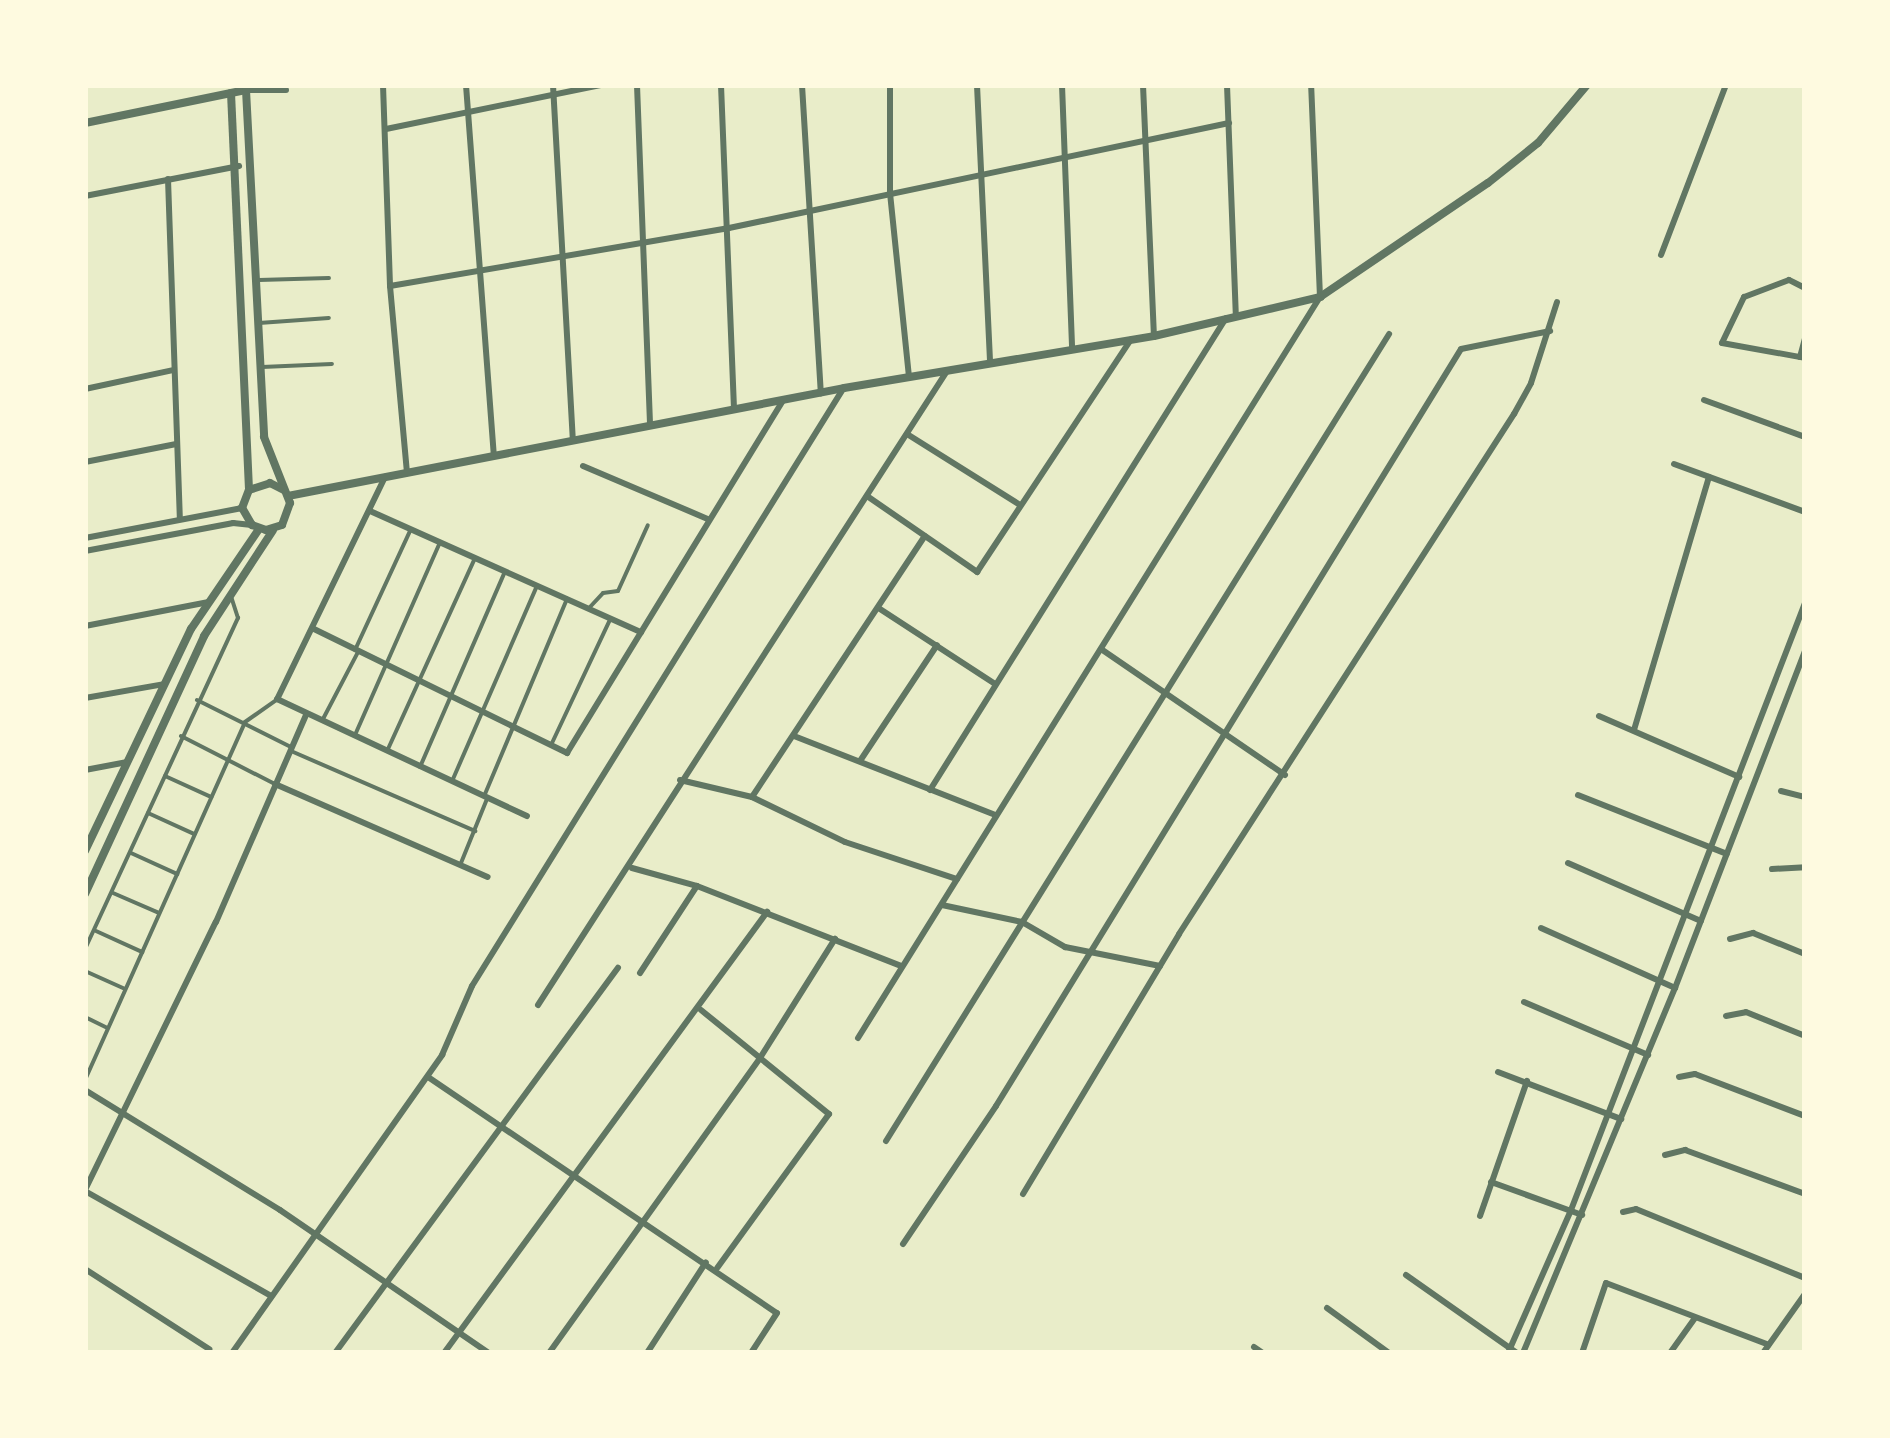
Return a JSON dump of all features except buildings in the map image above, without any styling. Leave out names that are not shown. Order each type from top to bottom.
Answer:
[{"type":"street","points":[[384,85],[390,286],[407,473]]},
{"type":"street","points":[[466,85],[494,456]]},
{"type":"street","points":[[386,129],[468,114],[553,90],[601,85]]},
{"type":"street","points":[[638,85],[650,426]]},
{"type":"street","points":[[721,85],[734,410]]},
{"type":"street","points":[[802,85],[821,393]]},
{"type":"street","points":[[890,85],[890,193],[910,377]]},
{"type":"street","points":[[976,85],[990,362]]},
{"type":"street","points":[[1062,85],[1072,347]]},
{"type":"street","points":[[1143,85],[1154,336]]},
{"type":"street","points":[[930,790],[1231,316],[1227,85]]},
{"type":"street","points":[[858,1038],[1320,297],[1311,85]]},
{"type":"street","points":[[249,490],[270,483],[286,493],[385,477],[844,388],[1154,336],[1320,297],[1488,183],[1538,143],[1587,85]]},
{"type":"street","points":[[1661,256],[1726,85]]},
{"type":"street","points":[[85,894],[229,592],[290,512],[264,436],[247,88]]},
{"type":"street","points":[[85,123],[224,91],[286,90]]},
{"type":"street","points":[[553,90],[572,440]]},
{"type":"street","points":[[224,91],[238,166],[249,490],[242,508]]},
{"type":"street","points":[[390,286],[729,228],[1229,124]]},
{"type":"street","points":[[85,196],[238,166]]},
{"type":"street","points":[[168,179],[180,518]]},
{"type":"street","points":[[256,280],[330,278]]},
{"type":"street","points":[[1805,288],[1789,280],[1744,297],[1722,342],[1803,357],[1805,338]]},
{"type":"street","points":[[1023,1194],[1160,966],[1514,414],[1550,331],[1557,302]]},
{"type":"street","points":[[258,323],[329,318]]},
{"type":"street","points":[[903,1244],[1225,736],[1462,349],[1550,331]]},
{"type":"street","points":[[886,1141],[1390,334]]},
{"type":"street","points":[[867,496],[977,572],[1131,339]]},
{"type":"street","points":[[260,368],[332,364]]},
{"type":"street","points":[[85,389],[174,370]]},
{"type":"street","points":[[538,1005],[632,868],[680,780],[947,371]]},
{"type":"street","points":[[232,1353],[428,1077],[472,986],[844,388]]},
{"type":"street","points":[[314,628],[567,752],[783,400]]},
{"type":"street","points":[[1704,400],[1805,437]]},
{"type":"street","points":[[907,434],[1020,505]]},
{"type":"street","points":[[85,462],[176,444]]},
{"type":"street","points":[[1674,464],[1805,512]]},
{"type":"street","points":[[583,466],[708,519]]},
{"type":"street","points":[[85,1080],[245,722],[277,699],[385,477]]},
{"type":"street","points":[[1634,730],[1708,477]]},
{"type":"street","points":[[85,538],[242,508]]},
{"type":"street","points":[[242,508],[255,527]]},
{"type":"street","points":[[370,511],[640,632]]},
{"type":"street","points":[[85,551],[232,522],[274,529]]},
{"type":"street","points":[[590,608],[603,593],[618,591],[648,525]]},
{"type":"street","points":[[86,846],[164,684],[255,527]]},
{"type":"street","points":[[321,723],[410,529]]},
{"type":"street","points":[[752,796],[926,536]]},
{"type":"street","points":[[354,738],[440,542]]},
{"type":"street","points":[[386,752],[474,558]]},
{"type":"street","points":[[420,766],[504,572]]},
{"type":"street","points":[[453,779],[537,586]]},
{"type":"street","points":[[85,949],[196,700],[238,618],[229,592]]},
{"type":"street","points":[[461,862],[567,598]]},
{"type":"street","points":[[85,626],[209,602]]},
{"type":"street","points":[[1515,1352],[1805,603]]},
{"type":"street","points":[[880,609],[994,684]]},
{"type":"street","points":[[552,743],[610,620]]},
{"type":"street","points":[[860,760],[936,645]]},
{"type":"street","points":[[1101,649],[1285,775]]},
{"type":"street","points":[[1515,1352],[1550,1293],[1675,988],[1805,651]]},
{"type":"street","points":[[85,698],[164,684]]},
{"type":"street","points":[[277,699],[306,716],[453,779],[527,816]]},
{"type":"street","points":[[196,700],[291,749],[475,831]]},
{"type":"street","points":[[272,1296],[85,1190],[216,922],[306,716]]},
{"type":"street","points":[[1599,716],[1739,777]]},
{"type":"street","points":[[181,736],[275,784],[488,877]]},
{"type":"street","points":[[794,736],[996,815]]},
{"type":"street","points":[[85,770],[127,762]]},
{"type":"street","points":[[165,776],[211,797]]},
{"type":"street","points":[[680,780],[752,796],[845,842],[957,879]]},
{"type":"street","points":[[1782,791],[1805,797]]},
{"type":"street","points":[[1578,795],[1727,854]]},
{"type":"street","points":[[148,812],[194,834]]},
{"type":"street","points":[[130,852],[176,874]]},
{"type":"street","points":[[1568,863],[1701,921]]},
{"type":"street","points":[[1772,869],[1805,867]]},
{"type":"street","points":[[632,868],[696,886],[902,966]]},
{"type":"street","points":[[640,973],[696,886]]},
{"type":"street","points":[[112,892],[159,913]]},
{"type":"street","points":[[941,905],[1022,922],[1048,940],[1160,966]]},
{"type":"street","points":[[444,1353],[701,1010],[767,912]]},
{"type":"street","points":[[1541,928],[1675,988]]},
{"type":"street","points":[[94,930],[142,952]]},
{"type":"street","points":[[1730,939],[1753,933],[1805,954]]},
{"type":"street","points":[[550,1353],[641,1219],[760,1058],[835,940]]},
{"type":"street","points":[[335,1353],[618,968]]},
{"type":"street","points":[[85,971],[126,988]]},
{"type":"street","points":[[1524,1002],[1636,1046],[1648,1055]]},
{"type":"street","points":[[701,1010],[829,1114],[717,1268]]},
{"type":"street","points":[[1726,1016],[1746,1012],[1805,1036]]},
{"type":"street","points":[[85,1018],[108,1028]]},
{"type":"street","points":[[1498,1072],[1621,1120]]},
{"type":"street","points":[[1680,1077],[1695,1074],[1805,1116]]},
{"type":"street","points":[[428,1077],[717,1268],[777,1314],[751,1353]]},
{"type":"street","points":[[1480,1216],[1527,1081]]},
{"type":"street","points":[[85,1090],[120,1116],[316,1234],[489,1353]]},
{"type":"street","points":[[1665,1155],[1685,1150],[1805,1194]]},
{"type":"street","points":[[1492,1182],[1582,1215]]},
{"type":"street","points":[[1623,1212],[1636,1209],[1805,1278]]},
{"type":"street","points":[[647,1353],[706,1262]]},
{"type":"street","points":[[85,1269],[209,1349]]},
{"type":"street","points":[[1406,1275],[1515,1352]]},
{"type":"street","points":[[1582,1353],[1606,1283],[1769,1345]]},
{"type":"street","points":[[1538,1287],[1550,1293]]},
{"type":"street","points":[[1763,1353],[1805,1294]]},
{"type":"street","points":[[1327,1308],[1389,1353]]},
{"type":"street","points":[[1670,1353],[1696,1317]]},
{"type":"street","points":[[1254,1347],[1263,1353]]}]
